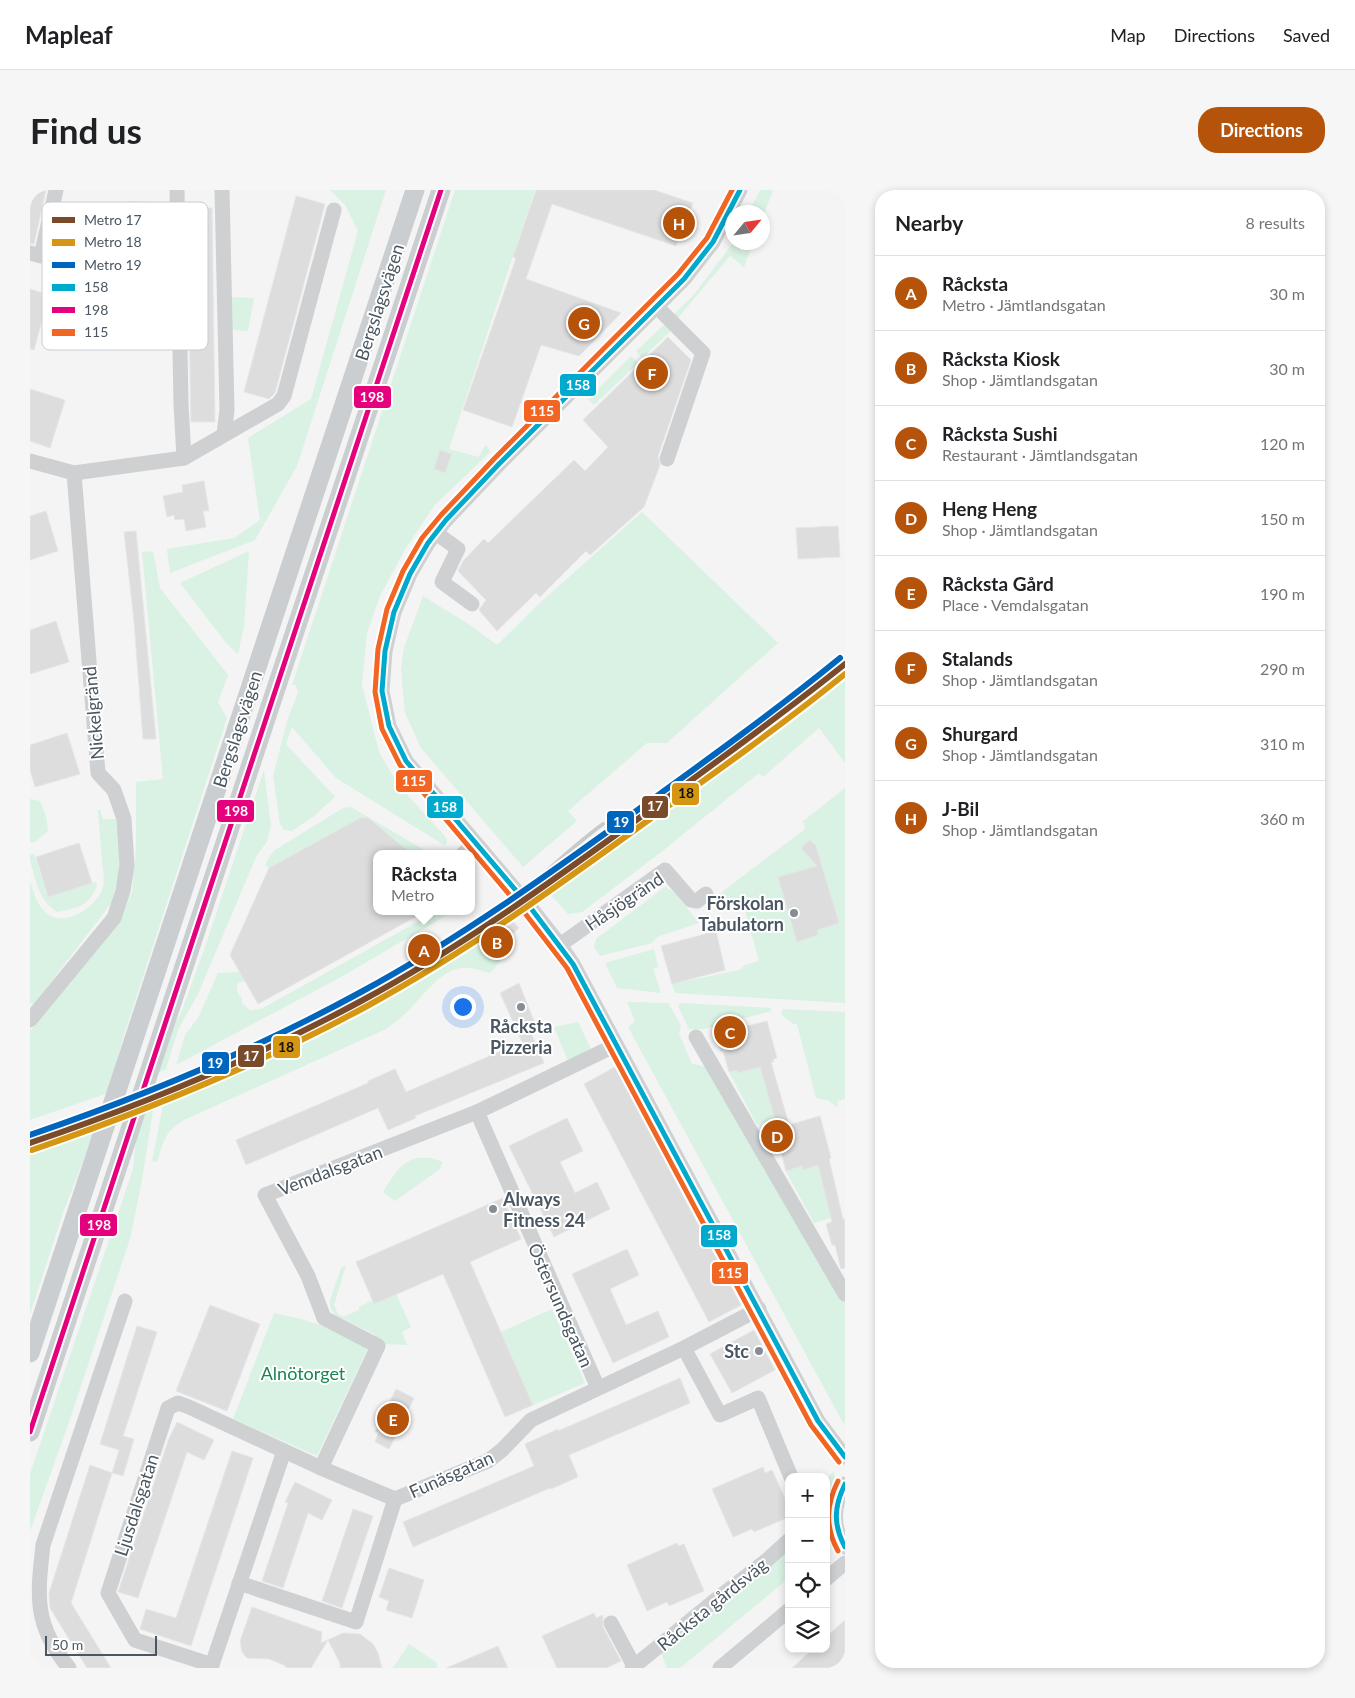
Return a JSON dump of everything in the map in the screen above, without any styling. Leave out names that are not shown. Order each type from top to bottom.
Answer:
[{"type":"main road","name":"Bergslagsvägen","points":[[30,1353],[415,190]]},
{"type":"main road","name":"Bergslagsvägen","points":[[30,1432],[441,190]]},
{"type":"street","points":[[222,190],[227,410],[224,434]]},
{"type":"street","points":[[740,190],[713,242],[684,279],[498,464],[436,533],[410,574],[394,612],[385,651],[382,691],[389,726],[406,760],[560,945],[573,964],[818,1421],[845,1457]]},
{"type":"street","points":[[30,461],[74,473],[184,458],[278,404],[284,396],[334,210]]},
{"type":"street","points":[[30,253],[40,256],[42,248]]},
{"type":"street","points":[[657,307],[703,352],[667,459]]},
{"type":"street","points":[[180,350],[184,458]]},
{"type":"street","name":"Nickelgränd","points":[[30,1020],[114,918],[123,891],[127,865],[124,819],[114,790],[98,773],[74,473]]},
{"type":"street","points":[[436,533],[458,549],[442,582],[472,604]]},
{"type":"street","points":[[467,850],[474,843]]},
{"type":"street","name":"Håsjögränd","points":[[560,945],[665,870],[691,900],[698,901],[706,894]]},
{"type":"street","points":[[696,1037],[845,1294]]},
{"type":"street","name":"Vemdalsgatan","points":[[321,1468],[378,1346],[324,1318],[308,1276],[265,1195],[477,1112],[616,1045]]},
{"type":"street","name":"Östersundsgatan","points":[[477,1112],[598,1388]]},
{"type":"street","points":[[69,1668],[56,1653],[43,1624],[39,1608],[43,1546],[126,1301]]},
{"type":"street","name":"Funäsgatan","points":[[284,1451],[395,1499],[488,1461],[502,1450],[531,1420],[684,1348],[758,1309]]},
{"type":"street","points":[[684,1348],[720,1415],[758,1398],[789,1473]]},
{"type":"street","name":"Ljusdalsgatan","points":[[212,1667],[135,1640],[108,1593],[165,1415],[168,1408],[178,1403],[284,1451]]},
{"type":"street","points":[[212,1667],[284,1451]]},
{"type":"street","points":[[845,1484],[836,1503],[834,1518],[838,1537],[845,1547]]},
{"type":"street","points":[[239,1583],[356,1622],[395,1499]]},
{"type":"street","name":"Råcksta gårdsväg","points":[[611,1623],[633,1667],[785,1544]]},
{"type":"street","points":[[830,1576],[845,1563]]},
{"type":"street","points":[[720,1668],[785,1613]]},
{"type":"green space","points":[[330,190],[386,190],[297,466],[255,540],[170,573],[167,549],[234,538],[260,520],[248,438],[311,399],[358,231],[345,205]]},
{"type":"green space","points":[[455,190],[535,190],[449,449],[479,457],[485,445],[490,452],[434,506],[404,551],[380,596],[367,633],[362,684],[379,752],[399,786],[444,835],[447,843],[444,845],[336,778],[292,727],[286,744],[335,797],[314,816],[292,831],[284,830],[280,824],[273,776],[288,718],[298,693],[296,685],[292,685]]},
{"type":"green space","points":[[760,190],[773,190],[767,205],[752,205]]},
{"type":"green space","points":[[728,250],[750,250],[744,267],[730,256],[677,319],[674,314],[693,296]]},
{"type":"green space","points":[[230,297],[254,298],[248,331],[231,330]]},
{"type":"green space","points":[[666,323],[672,330],[642,358],[636,351]]},
{"type":"green space","points":[[631,356],[638,363],[594,405],[588,399]]},
{"type":"green space","points":[[642,512],[778,643],[667,743],[647,743],[568,811],[577,821],[523,867],[421,748],[405,713],[401,670],[404,648],[423,596],[470,625],[497,645],[543,600]]},
{"type":"green space","points":[[153,551],[160,588],[228,675],[218,702],[227,718],[123,1038],[108,1093],[30,1120],[30,1031],[118,925],[132,892],[136,849],[136,782],[163,779],[142,552]]},
{"type":"green space","points":[[249,551],[244,626],[238,654],[227,644],[180,583]]},
{"type":"green space","points":[[845,675],[845,763],[819,728],[763,777],[759,773],[660,853],[582,912],[568,914],[548,892],[743,755]]},
{"type":"green space","points":[[264,770],[271,826],[267,842],[257,855],[198,994],[178,1030],[166,1069],[158,1073],[173,1026],[181,1013],[204,950]]},
{"type":"green space","points":[[845,788],[845,1003],[675,993],[672,984],[739,970],[745,965],[759,961],[743,904],[728,909],[718,895],[805,829],[802,822]]},
{"type":"green space","points":[[30,799],[40,801],[46,816],[48,831],[35,842],[30,842]]},
{"type":"green space","points":[[351,807],[424,850],[407,850],[368,818],[360,818],[269,868],[265,865],[275,850],[343,808]]},
{"type":"green space","points":[[100,809],[103,819],[117,819],[120,860],[112,902],[34,1004],[30,1003],[30,881],[40,905],[45,912],[53,917],[70,917],[87,908],[94,901],[100,894],[104,881],[98,810]]},
{"type":"green space","points":[[34,854],[48,897],[96,882],[97,885],[90,898],[82,905],[57,912],[46,901],[36,882],[30,860],[30,855]]},
{"type":"green space","points":[[665,887],[674,892],[699,923],[657,937],[652,943],[600,956],[594,947],[596,939]]},
{"type":"green space","points":[[430,915],[447,915],[341,977],[176,1065],[185,1035],[198,1018],[218,973],[240,972],[245,981],[238,983],[237,987],[242,1003],[250,1010],[261,1009]]},
{"type":"green space","points":[[483,936],[495,949],[498,947],[506,955],[490,973],[462,968],[445,974],[402,1017],[386,1029],[177,1124],[163,1143],[157,1162],[152,1161],[164,1101],[319,1031],[379,1000],[447,962]]},
{"type":"green space","points":[[654,949],[658,967],[653,969],[661,993],[617,988],[605,963]]},
{"type":"green space","points":[[627,1002],[668,1003],[681,1025],[679,1033],[692,1064],[711,1067],[845,1295],[845,1424],[628,1027],[635,1021]]},
{"type":"green space","points":[[681,1003],[771,1008],[771,1011],[704,1029],[689,1029],[678,1006]]},
{"type":"green space","points":[[783,1009],[845,1012],[845,1099],[837,1101],[838,1108],[829,1101],[816,1098],[797,1024],[793,1024],[781,1014]]},
{"type":"green space","points":[[578,1022],[591,1049],[568,1061],[554,1027]]},
{"type":"green space","points":[[759,1063],[775,1120],[757,1125],[729,1072],[737,1070],[738,1073]]},
{"type":"green space","points":[[154,1104],[130,1239],[67,1428],[30,1531],[30,1474],[133,1169],[136,1138],[146,1107]]},
{"type":"green space","points":[[95,1130],[63,1213],[30,1314],[30,1151]]},
{"type":"green space","points":[[417,1158],[431,1158],[443,1162],[440,1169],[395,1201],[383,1192],[401,1167]]},
{"type":"green space","points":[[818,1163],[831,1218],[814,1223],[786,1171],[802,1166],[803,1170]]},
{"type":"green space","points":[[346,1266],[334,1305],[338,1314],[343,1317],[359,1310],[359,1307],[373,1300],[396,1294],[411,1327],[402,1332],[407,1345],[382,1344],[374,1334],[335,1315],[330,1307],[330,1300],[341,1268]]},
{"type":"green space","points":[[552,1309],[585,1383],[533,1405],[501,1332]]},
{"type":"green space","name":"Alnötorget","points":[[274,1313],[326,1327],[368,1348],[317,1456],[233,1419]]},
{"type":"green space","points":[[834,1471],[837,1486],[835,1548],[830,1544],[830,1475]]},
{"type":"green space","points":[[785,1553],[785,1581],[680,1668],[667,1668],[661,1653],[738,1594]]},
{"type":"green space","points":[[409,1644],[437,1663],[437,1668],[393,1668]]},
{"type":"building","points":[[30,190],[46,190],[34,244],[30,244]]},
{"type":"building","points":[[536,190],[654,190],[693,203],[676,246],[552,204],[526,279],[621,313],[579,356],[541,345],[512,427],[463,410],[516,258],[513,257]]},
{"type":"building","points":[[296,196],[325,204],[275,393],[269,399],[244,392]]},
{"type":"building","points":[[208,208],[212,208],[215,422],[191,422],[190,350],[208,350]]},
{"type":"building","points":[[30,289],[42,293],[42,321],[34,350],[30,349]]},
{"type":"building","points":[[668,337],[691,360],[658,456],[660,465],[644,507],[590,555],[586,551],[540,597],[536,593],[497,631],[479,610],[486,600],[458,571],[463,561],[484,539],[488,543],[574,460],[585,471],[608,447],[583,420]]},
{"type":"building","points":[[30,389],[65,400],[50,448],[30,441]]},
{"type":"building","points":[[440,450],[452,454],[445,473],[434,469]]},
{"type":"building","points":[[204,481],[209,511],[203,511],[206,527],[186,531],[184,519],[175,520],[174,515],[167,517],[163,496],[183,492],[182,485]]},
{"type":"building","points":[[46,511],[58,551],[30,560],[30,516]]},
{"type":"building","points":[[838,526],[840,557],[798,559],[796,528]]},
{"type":"building","points":[[136,531],[156,739],[143,739],[134,621],[124,532]]},
{"type":"building","points":[[56,621],[69,662],[30,674],[30,630]]},
{"type":"building","points":[[67,733],[80,774],[35,787],[30,770],[30,745]]},
{"type":"building","points":[[360,818],[368,818],[407,850],[373,850],[373,915],[419,915],[258,1004],[230,955],[269,868]]},
{"type":"building","name":"Förskolan Tabulatorn","points":[[810,840],[816,846],[839,923],[817,930],[818,935],[797,942],[778,877],[817,866],[801,848]]},
{"type":"building","points":[[79,843],[92,883],[48,897],[36,857]]},
{"type":"building","points":[[510,918],[519,928],[496,949],[483,936]]},
{"type":"building","points":[[716,931],[725,970],[672,984],[661,946]]},
{"type":"building","points":[[519,983],[538,1031],[531,1033],[544,1063],[415,1116],[416,1118],[388,1130],[378,1108],[246,1165],[236,1140],[368,1083],[368,1081],[395,1069],[406,1092],[522,1042],[500,993]]},
{"type":"building","points":[[767,1021],[777,1058],[773,1059],[774,1062],[771,1062],[789,1125],[820,1116],[831,1158],[829,1159],[843,1219],[845,1219],[845,1268],[841,1269],[835,1245],[832,1245],[826,1224],[832,1222],[818,1165],[803,1170],[802,1166],[786,1171],[780,1148],[775,1150],[770,1130],[777,1127],[760,1067],[737,1073],[737,1070],[729,1072],[723,1051],[721,1052],[716,1034]]},
{"type":"building","points":[[615,1067],[741,1305],[709,1322],[584,1084]]},
{"type":"building","points":[[567,1118],[583,1151],[560,1162],[575,1193],[597,1182],[610,1209],[554,1237],[509,1146]]},
{"type":"building","points":[[503,1198],[521,1239],[470,1262],[533,1405],[505,1417],[443,1274],[374,1304],[356,1262]]},
{"type":"building","points":[[627,1249],[639,1275],[610,1289],[626,1325],[658,1311],[669,1337],[613,1363],[572,1274]]},
{"type":"building","points":[[210,1305],[260,1324],[227,1411],[176,1391]]},
{"type":"building","points":[[137,1326],[157,1332],[123,1436],[134,1439],[123,1476],[112,1473],[119,1450],[100,1444]]},
{"type":"building","points":[[754,1330],[775,1370],[732,1393],[710,1354]]},
{"type":"building","points":[[680,1378],[690,1403],[569,1455],[578,1477],[413,1547],[403,1522],[534,1466],[525,1444]]},
{"type":"building","points":[[396,1389],[414,1398],[389,1449],[375,1442],[378,1433],[375,1432]]},
{"type":"building","points":[[177,1422],[214,1440],[204,1460],[187,1452],[138,1598],[118,1592],[168,1441]]},
{"type":"building","points":[[232,1451],[253,1458],[191,1646],[140,1629],[146,1609],[176,1618]]},
{"type":"building","points":[[90,1465],[112,1473],[71,1603],[111,1668],[87,1668],[50,1608],[49,1593]]},
{"type":"building","points":[[763,1467],[765,1473],[772,1470],[785,1498],[785,1519],[754,1532],[752,1529],[733,1537],[712,1489]]},
{"type":"building","points":[[295,1482],[332,1500],[322,1520],[308,1513],[283,1588],[262,1581],[288,1503],[285,1502]]},
{"type":"building","points":[[353,1509],[373,1516],[342,1608],[322,1601]]},
{"type":"building","points":[[677,1543],[679,1546],[684,1544],[704,1591],[669,1606],[667,1602],[647,1611],[627,1565]]},
{"type":"building","points":[[389,1568],[424,1580],[412,1618],[386,1610],[389,1601],[379,1597]]},
{"type":"building","points":[[252,1607],[322,1632],[321,1643],[343,1633],[360,1634],[373,1644],[378,1653],[382,1668],[340,1668],[340,1663],[328,1640],[311,1668],[287,1668],[269,1659],[247,1658],[242,1652],[240,1641]]},
{"type":"building","points":[[594,1613],[596,1618],[603,1615],[603,1627],[621,1661],[606,1668],[557,1668],[542,1636]]},
{"type":"building","points":[[845,1620],[845,1659],[835,1668],[792,1668],[809,1653],[830,1653],[830,1633]]},
{"type":"building","points":[[498,1646],[508,1668],[446,1668]]},
{"type":"railway","points":[[471,936],[603,824]]},
{"type":"metro line","name":"19","points":[[30,1135],[198,1071],[281,1033],[397,972],[468,928],[571,858],[741,735],[840,658]]},
{"type":"metro line","name":"17","points":[[30,1143],[200,1079],[323,1021],[400,980],[471,936],[574,865],[745,741],[845,664]]},
{"type":"metro line","name":"18","points":[[32,1150],[204,1085],[328,1027],[406,984],[477,940],[582,868],[749,748],[845,674]]},
{"type":"transit line","name":"198","points":[[30,1432],[441,190]]},
{"type":"transit line","name":"115","points":[[472,850],[400,765],[382,729],[375,692],[378,649],[387,609],[403,571],[422,538],[494,459],[678,274],[707,238],[732,190]]},
{"type":"transit line","name":"158","points":[[740,190],[713,242],[684,279],[499,464],[446,520],[428,543],[410,574],[394,612],[385,651],[382,691],[389,726],[406,761],[530,907],[573,964],[818,1421],[845,1457]]},
{"type":"transit line","name":"115","points":[[475,854],[524,912],[567,968],[811,1425],[839,1462]]},
{"type":"transit line","name":"115","points":[[838,1481],[829,1507],[829,1525],[838,1551]]},
{"type":"transit line","name":"158","points":[[845,1484],[841,1492],[836,1515],[838,1531],[845,1547]]},
{"type":"place","name":"J-Bil","points":[[679,223]]},
{"type":"place","name":"Shurgard","points":[[584,323]]},
{"type":"place","name":"Stalands","points":[[652,373]]},
{"type":"place","name":"Förskolan Tabulatorn","points":[[794,913]]},
{"type":"place","name":"Råcksta Kiosk","points":[[497,942]]},
{"type":"place","name":"Råcksta","points":[[424,950]]},
{"type":"place","name":"Råcksta Pizzeria","points":[[521,1007]]},
{"type":"place","name":"Råcksta Sushi","points":[[730,1032]]},
{"type":"place","name":"Heng Heng","points":[[777,1136]]},
{"type":"place","name":"Always Fitness 24","points":[[493,1209]]},
{"type":"place","name":"Stc","points":[[759,1351]]},
{"type":"place","name":"Råcksta Gård","points":[[393,1419]]}]
